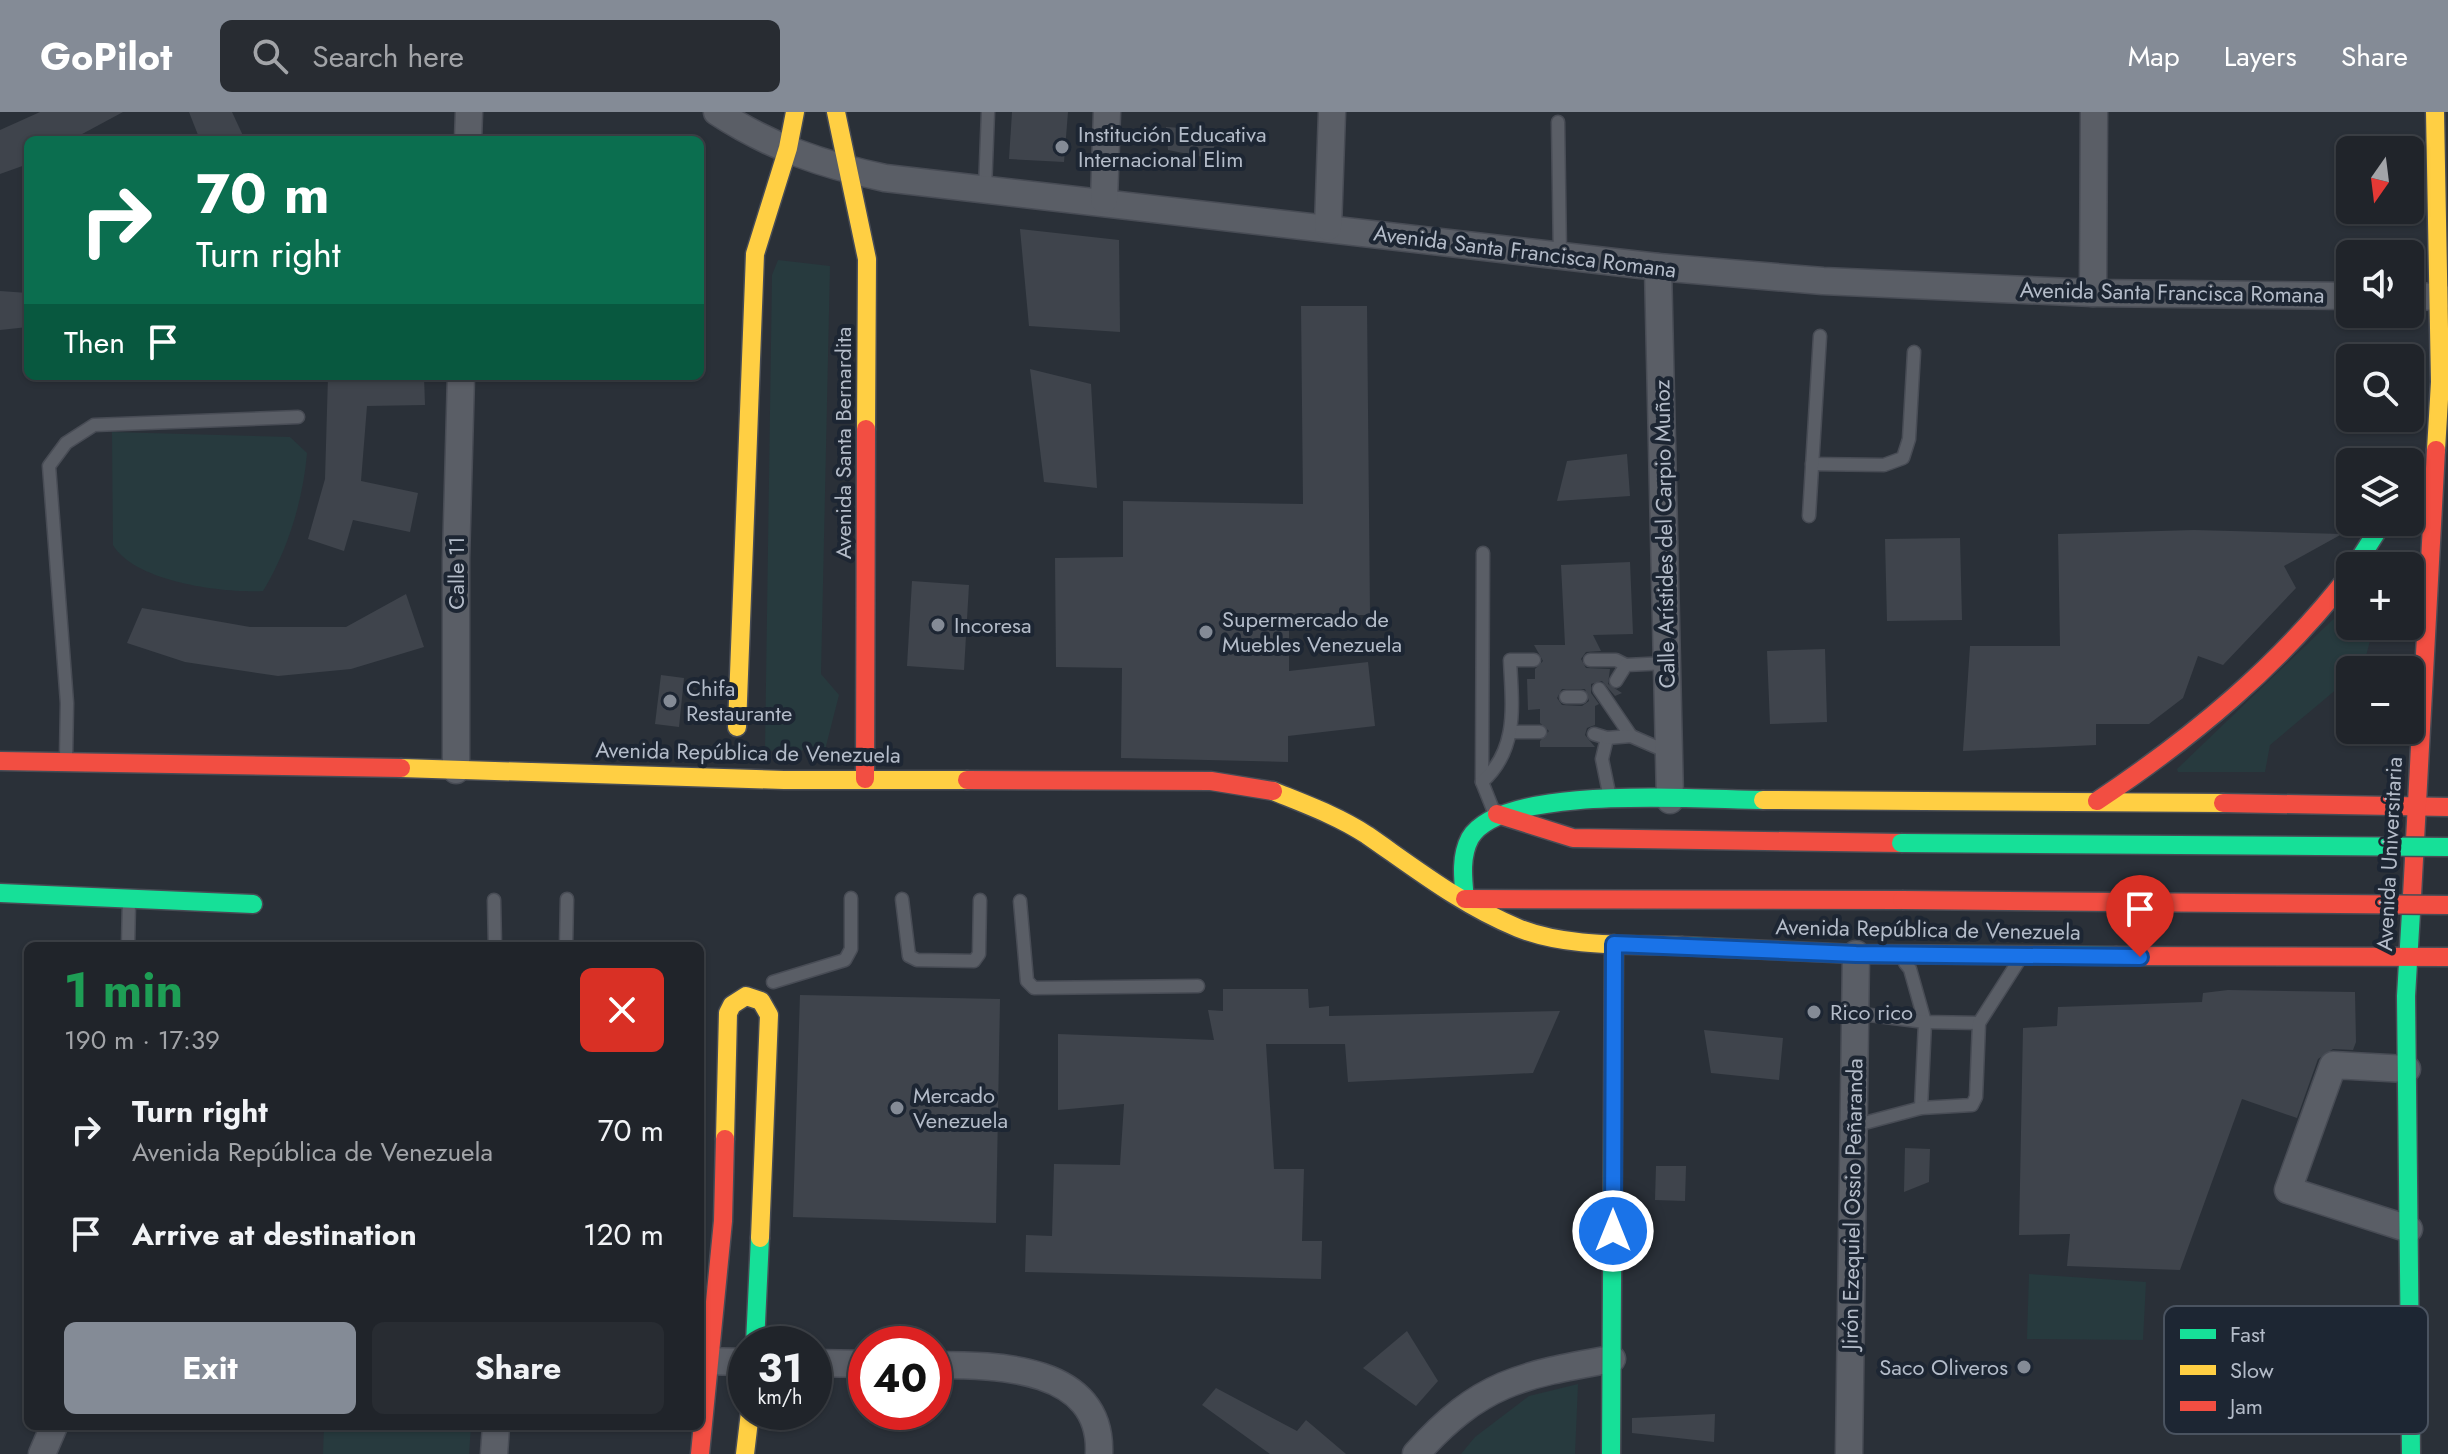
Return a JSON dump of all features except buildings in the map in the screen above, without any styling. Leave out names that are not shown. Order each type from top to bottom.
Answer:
[{"type":"main road","points":[[737,727],[755,254],[761,220],[788,151],[795,112]]},
{"type":"main road","name":"Avenida Santa Bernardita","points":[[836,112],[845,170],[864,229],[867,259],[865,779]]},
{"type":"main road","name":"Avenida Universitaria","points":[[2410,1306],[2408,959],[2414,806],[2440,382],[2435,112]]},
{"type":"main road","points":[[2417,448],[2440,382]]},
{"type":"main road","points":[[2097,801],[2178,747],[2230,706],[2320,615],[2336,593]]},
{"type":"main road","name":"Avenida República de Venezuela","points":[[0,761],[784,780],[1211,781],[1269,790],[1342,820],[1430,882],[1520,929],[1572,941],[1856,954],[2448,957]]},
{"type":"main road","points":[[1465,899],[1462,880],[1467,842],[1476,827],[1495,814],[1557,800],[2097,801],[2448,807]]},
{"type":"main road","points":[[1495,814],[1573,838],[2448,847]]},
{"type":"main road","points":[[0,893],[253,904]]},
{"type":"main road","name":"Avenida República de Venezuela","points":[[1465,899],[2448,905]]},
{"type":"main road","points":[[1611,1454],[1614,944]]},
{"type":"main road","points":[[704,1392],[723,1221],[728,1013],[732,1005],[746,996],[761,1001],[769,1015],[756,1326]]},
{"type":"main road","points":[[700,1454],[702,1430]]},
{"type":"main road","points":[[745,1454],[748,1430]]},
{"type":"main road","name":"Avenida Universitaria","points":[[2411,1434],[2411,1454]]},
{"type":"street","points":[[468,136],[469,112]]},
{"type":"street","name":"Avenida Santa Francisca Romana","points":[[717,112],[750,134],[788,151],[845,170],[1560,256],[1823,281],[2093,293],[2336,296]]},
{"type":"street","points":[[1104,200],[1107,112]]},
{"type":"street","points":[[1328,227],[1332,112]]},
{"type":"street","points":[[2093,293],[2094,112]]},
{"type":"street","name":"Calle Arístides del Carpio Muñoz","points":[[1658,267],[1670,800]]},
{"type":"street","points":[[2424,296],[2440,297]]},
{"type":"street","name":"Calle 11","points":[[456,770],[456,559],[461,380]]},
{"type":"street","name":"Jirón Ezequiel Ossio Peñaranda","points":[[1849,1454],[1856,954]]},
{"type":"street","points":[[2407,1069],[2333,1065],[2288,1190],[2409,1229]]},
{"type":"street","points":[[1416,1454],[1461,1410],[1508,1383],[1532,1373],[1612,1359]]},
{"type":"street","points":[[706,1361],[728,1362]]},
{"type":"street","points":[[952,1366],[1009,1369],[1047,1377],[1072,1391],[1090,1412],[1100,1441],[1099,1454]]},
{"type":"street","points":[[42,1454],[52,1430]]},
{"type":"street","points":[[494,1454],[496,1430]]},
{"type":"lane","points":[[985,189],[988,112]]},
{"type":"lane","points":[[1558,122],[1560,256]]},
{"type":"lane","points":[[1809,516],[1820,336]]},
{"type":"lane","points":[[1812,464],[1884,465],[1903,458],[1909,439],[1914,352]]},
{"type":"lane","points":[[66,761],[67,703],[49,466],[66,443],[94,425],[298,417]]},
{"type":"lane","points":[[1483,553],[1482,782],[1495,814]]},
{"type":"lane","points":[[1482,782],[1495,771],[1513,732],[1510,660],[1534,660]]},
{"type":"lane","points":[[1590,660],[1616,660],[1626,665],[1668,663]]},
{"type":"lane","points":[[1616,681],[1626,665]]},
{"type":"lane","points":[[1599,689],[1631,736]]},
{"type":"lane","points":[[1566,697],[1581,697]]},
{"type":"lane","points":[[1512,698],[1528,698]]},
{"type":"lane","points":[[1513,732],[1540,732]]},
{"type":"lane","points":[[1611,800],[1602,759],[1601,736],[1631,736],[1670,753]]},
{"type":"lane","points":[[773,982],[845,960],[851,949],[851,898]]},
{"type":"lane","points":[[128,942],[129,899]]},
{"type":"lane","points":[[566,942],[567,899]]},
{"type":"lane","points":[[902,899],[909,956],[917,960],[974,961],[979,954],[980,900]]},
{"type":"lane","points":[[494,900],[495,942]]},
{"type":"lane","points":[[1020,901],[1027,981],[1034,988],[1198,986]]},
{"type":"lane","points":[[1896,953],[1910,969],[1925,1022],[1921,1108]]},
{"type":"lane","points":[[1853,1126],[1921,1108],[1972,1105],[1976,1097],[1979,1023],[2022,956]]},
{"type":"lane","points":[[1854,1013],[1925,1022],[1979,1023]]},
{"type":"green space","points":[[778,260],[830,266],[821,674],[839,695],[825,750],[765,751],[772,275]]},
{"type":"green space","points":[[112,432],[290,437],[307,453],[293,524],[280,559],[263,591],[225,590],[181,583],[140,568],[124,558],[113,545]]},
{"type":"green space","points":[[2336,616],[2336,640],[2370,640],[2366,656],[2336,656],[2336,690],[2270,745],[2265,772],[2178,772],[2177,769]]},
{"type":"green space","points":[[2029,1274],[2146,1282],[2143,1340],[2027,1339]]},
{"type":"green space","points":[[1578,1384],[1575,1454],[1461,1454],[1475,1437],[1529,1396]]},
{"type":"green space","points":[[324,1430],[471,1430],[469,1454],[323,1454]]},
{"type":"traffic: fast","points":[[2364,552],[2374,536]]},
{"type":"traffic: fast","points":[[1465,899],[1463,860],[1470,838],[1489,821],[1521,809],[1606,798],[1763,800]]},
{"type":"traffic: fast","points":[[1901,843],[2448,847]]},
{"type":"traffic: fast","points":[[0,893],[253,904]]},
{"type":"traffic: fast","points":[[2409,1306],[2406,996],[2412,896]]},
{"type":"traffic: fast","points":[[1611,1454],[1614,944]]},
{"type":"traffic: fast","points":[[1682,946],[1856,954],[2116,956]]},
{"type":"traffic: fast","points":[[756,1326],[760,1238]]},
{"type":"traffic: fast","points":[[2411,1434],[2411,1454]]},
{"type":"traffic: slow","points":[[737,727],[755,254],[788,148],[795,112]]},
{"type":"traffic: slow","points":[[836,112],[867,259],[866,429]]},
{"type":"traffic: slow","points":[[2435,112],[2440,382],[2436,450]]},
{"type":"traffic: slow","points":[[401,768],[784,780],[967,780]]},
{"type":"traffic: slow","points":[[1273,791],[1356,828],[1459,897],[1518,928],[1578,942],[1682,946]]},
{"type":"traffic: slow","points":[[1763,800],[2223,803]]},
{"type":"traffic: slow","points":[[725,1139],[728,1013],[732,1005],[746,996],[761,1001],[769,1015],[760,1238]]},
{"type":"traffic: slow","points":[[745,1454],[748,1430]]},
{"type":"traffic: jam","points":[[865,779],[866,429]]},
{"type":"traffic: jam","points":[[2412,896],[2436,450]]},
{"type":"traffic: jam","points":[[2097,801],[2133,777],[2233,698],[2294,639],[2336,592]]},
{"type":"traffic: jam","points":[[0,761],[401,768]]},
{"type":"traffic: jam","points":[[967,780],[1211,781],[1273,791]]},
{"type":"traffic: jam","points":[[2223,803],[2448,807]]},
{"type":"traffic: jam","points":[[1497,814],[1573,838],[1901,843]]},
{"type":"traffic: jam","points":[[1465,899],[1902,900]]},
{"type":"traffic: jam","points":[[1902,900],[2448,905]]},
{"type":"traffic: jam","points":[[2116,956],[2448,957]]},
{"type":"traffic: jam","points":[[704,1413],[723,1221],[725,1139]]},
{"type":"traffic: jam","points":[[700,1454],[702,1430]]},
{"type":"place","name":"Institución Educativa Internacional Elim","points":[[1062,147]]},
{"type":"place","name":"Incoresa","points":[[938,625]]},
{"type":"place","name":"Supermercado de Muebles Venezuela","points":[[1206,632]]},
{"type":"place","name":"Chifa Restaurante","points":[[670,701]]},
{"type":"place","name":"Rico rico","points":[[1814,1012]]},
{"type":"place","name":"Mercado Venezuela","points":[[897,1108]]},
{"type":"place","name":"Saco Oliveros","points":[[2024,1367]]},
{"type":"route","points":[[1613,1231],[1614,944],[1856,954],[2140,957]]}]
